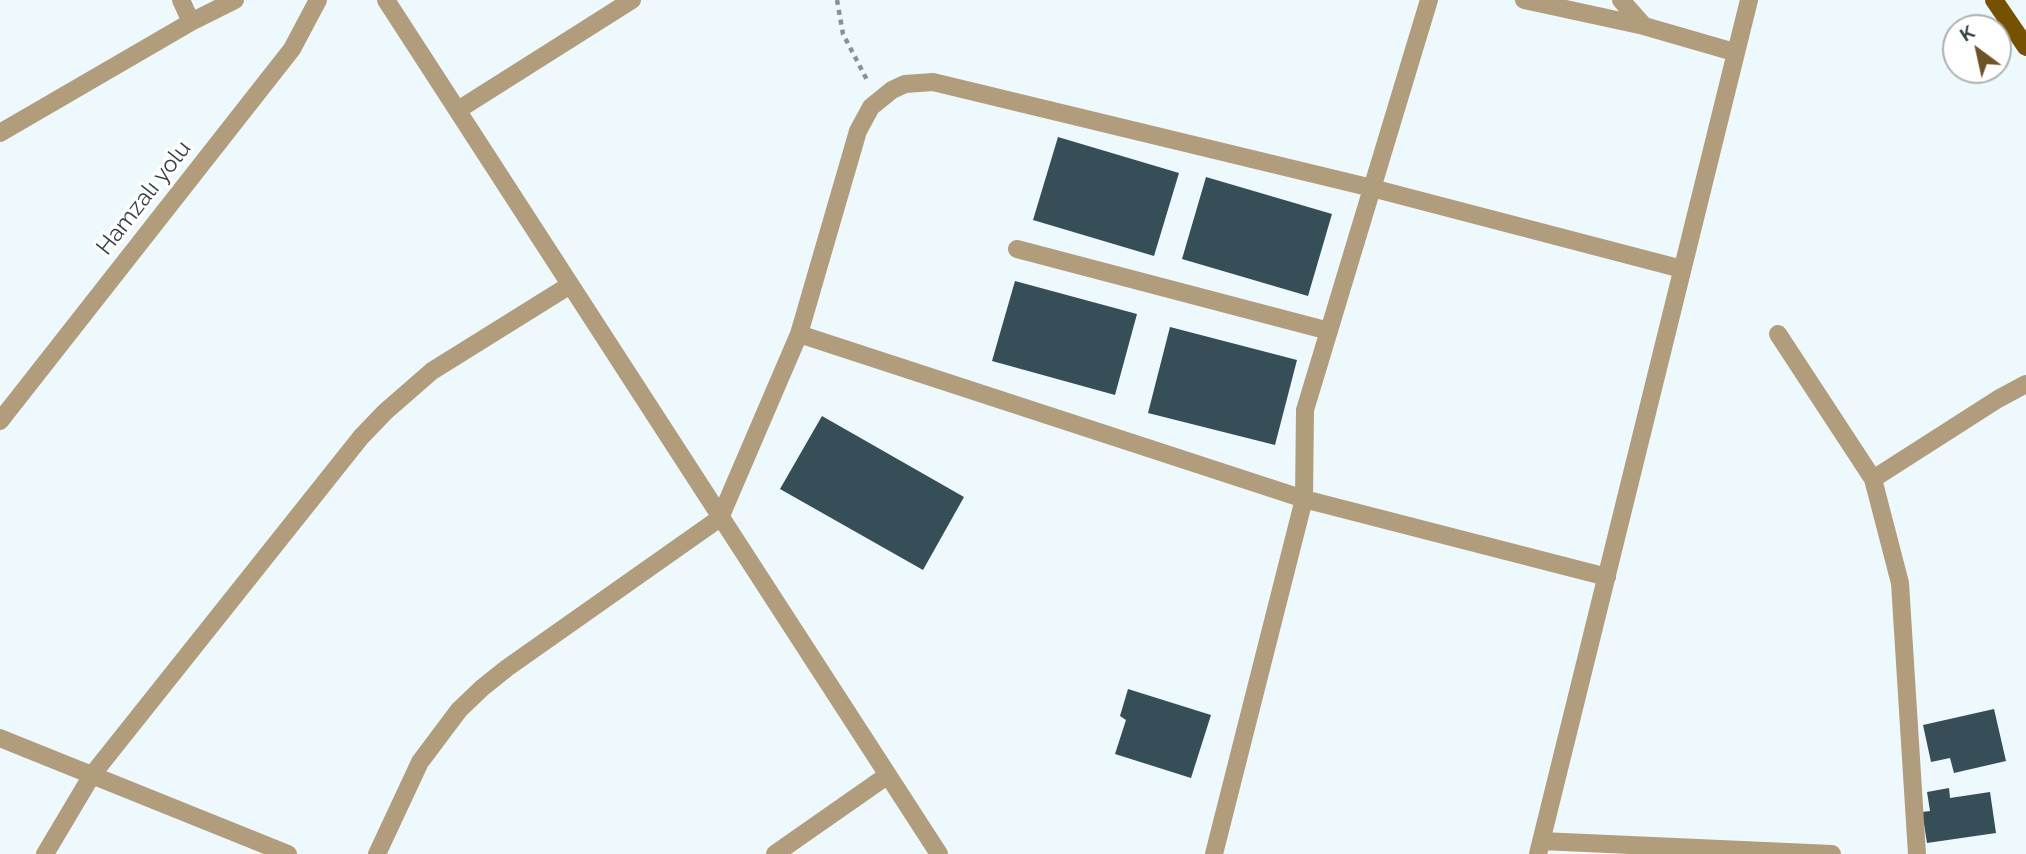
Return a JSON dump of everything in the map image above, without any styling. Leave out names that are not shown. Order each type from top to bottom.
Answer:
[{"type":"main road","points":[[1994,0],[2026,47]]},
{"type":"street","points":[[181,0],[191,22]]},
{"type":"street","points":[[0,132],[191,22],[235,0]]},
{"type":"street","name":"Hamzalı yolu","points":[[0,421],[292,49],[318,0]]},
{"type":"street","points":[[386,0],[939,854]]},
{"type":"street","points":[[458,110],[632,0]]},
{"type":"street","points":[[1214,854],[1304,499],[1305,410],[1429,0]]},
{"type":"street","points":[[1524,0],[1644,26],[1734,52]]},
{"type":"street","points":[[1620,0],[1644,26]]},
{"type":"street","points":[[1749,0],[1539,848],[1832,854]]},
{"type":"street","points":[[377,854],[420,762],[459,710],[507,668],[720,518],[799,334],[858,131],[871,107],[880,97],[905,84],[933,82],[1372,188],[1682,270]]},
{"type":"street","points":[[1017,249],[1329,331]]},
{"type":"street","points":[[45,854],[92,775],[361,437],[385,412],[454,355],[570,285]]},
{"type":"street","points":[[799,334],[1304,499],[1607,577]]},
{"type":"street","points":[[1777,334],[1873,479],[1900,583],[1917,854]]},
{"type":"street","points":[[1873,479],[2026,384]]},
{"type":"street","points":[[0,738],[288,854]]},
{"type":"street","points":[[776,854],[888,775]]},
{"type":"path","points":[[838,0],[843,34],[880,97]]},
{"type":"building","points":[[1058,137],[1179,173],[1154,256],[1033,220]]},
{"type":"building","points":[[1206,177],[1332,214],[1308,296],[1182,259]]},
{"type":"building","points":[[1015,281],[1137,314],[1115,395],[992,361]]},
{"type":"building","points":[[1170,327],[1297,360],[1275,445],[1148,413]]},
{"type":"building","points":[[822,416],[964,497],[923,570],[780,489]]},
{"type":"building","points":[[1128,689],[1211,715],[1191,778],[1115,754],[1126,720],[1120,716]]},
{"type":"building","points":[[1994,709],[2006,761],[1954,773],[1950,758],[1931,762],[1923,725]]},
{"type":"building","points":[[1949,788],[1950,798],[1990,792],[1996,833],[1927,843],[1922,812],[1930,811],[1927,792]]}]
